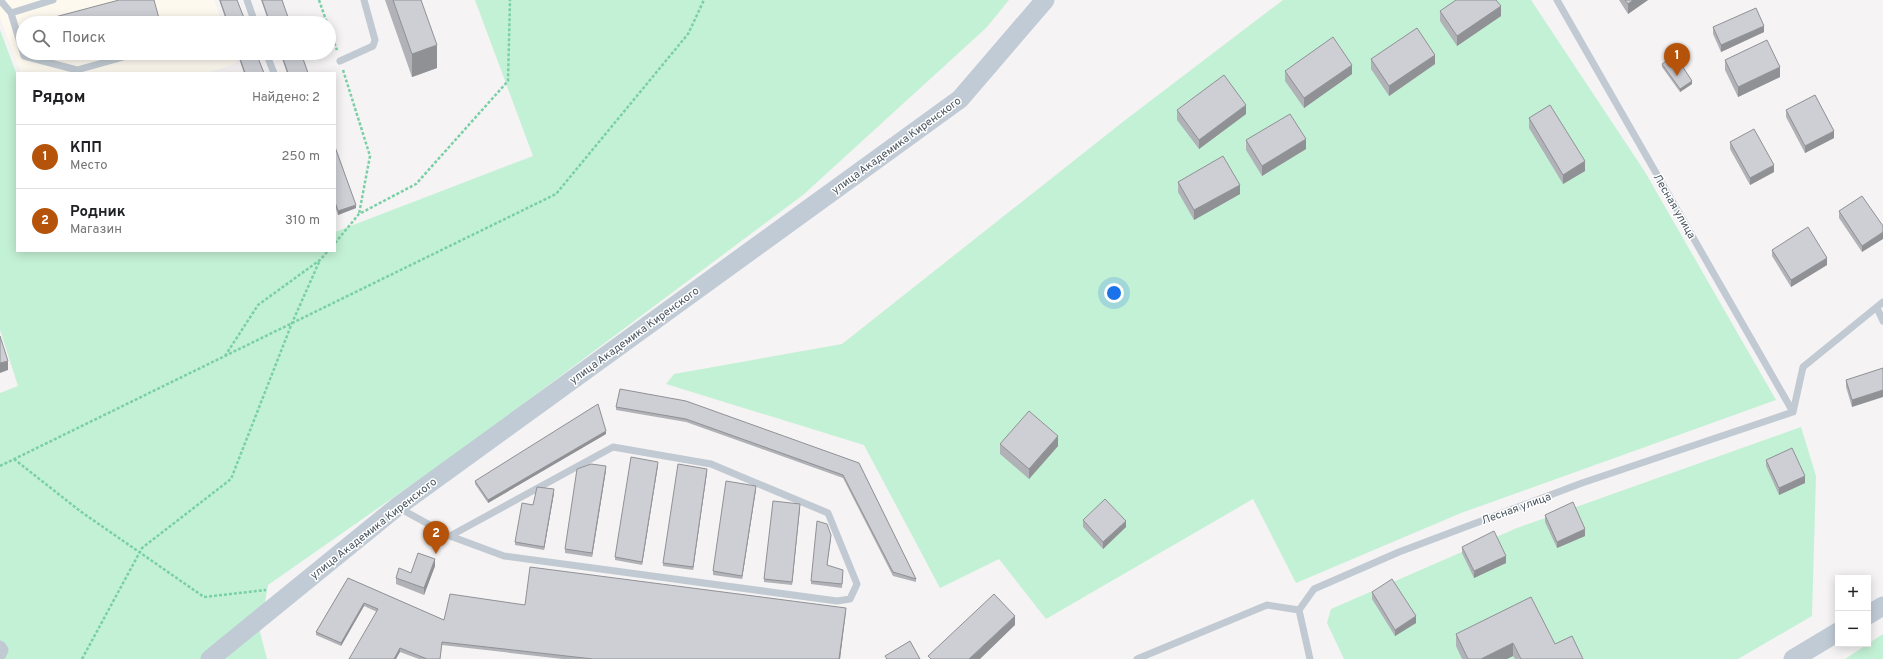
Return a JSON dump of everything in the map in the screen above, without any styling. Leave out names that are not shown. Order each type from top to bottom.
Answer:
[{"type":"main road","name":"улица Академика Киренского","points":[[210,659],[397,507],[960,99],[1045,0]]},
{"type":"main road","points":[[1871,613],[1883,606]]},
{"type":"main road","points":[[1793,659],[1835,634]]},
{"type":"street","points":[[0,647],[2,650],[0,654]]},
{"type":"lane","points":[[0,0],[11,13],[16,30]]},
{"type":"lane","points":[[11,13],[53,0]]},
{"type":"lane","points":[[247,0],[253,16]]},
{"type":"lane","points":[[340,61],[373,46],[375,40],[364,0]]},
{"type":"lane","name":"Лесная улица","points":[[1299,610],[1314,589],[1399,552],[1582,483],[1793,412],[1557,0]]},
{"type":"lane","points":[[39,60],[77,70],[113,60]]},
{"type":"lane","points":[[269,60],[274,72]]},
{"type":"lane","points":[[1793,412],[1803,367],[1883,302]]},
{"type":"lane","points":[[1876,308],[1883,321]]},
{"type":"lane","points":[[397,507],[450,536],[504,556],[837,601],[850,599],[857,584],[828,513],[711,464],[613,447],[450,536]]},
{"type":"lane","points":[[1137,659],[1267,605],[1299,610],[1310,659]]},
{"type":"path","points":[[319,0],[325,16]]},
{"type":"path","points":[[336,241],[359,214],[416,184],[508,81],[510,0]]},
{"type":"path","points":[[0,466],[556,194],[688,34],[704,0]]},
{"type":"path","points":[[336,49],[370,156],[359,214]]},
{"type":"path","points":[[224,356],[258,305],[320,260],[327,252]]},
{"type":"path","points":[[82,659],[142,548],[231,479],[292,323],[320,260]]},
{"type":"path","points":[[14,459],[80,511],[204,597],[266,590]]},
{"type":"shaded area","points":[[0,0],[214,0],[220,16],[16,16],[16,60],[0,18]]},
{"type":"shaded area","points":[[16,60],[236,60],[237,63],[211,72],[21,72]]},
{"type":"green space","points":[[475,0],[1009,0],[986,28],[803,195],[464,448],[268,585],[260,632],[267,659],[0,659],[0,393],[18,386],[0,330],[0,30],[16,72],[16,252],[336,252],[336,232],[533,156]]},
{"type":"green space","points":[[1283,0],[1531,0],[1645,172],[1776,400],[1461,513],[1296,583],[1253,499],[1046,619],[999,559],[940,588],[864,445],[666,384],[674,374],[842,344],[1124,121]]},
{"type":"green space","points":[[1801,427],[1816,476],[1812,616],[1738,659],[1344,659],[1327,623],[1331,609],[1517,528]]},
{"type":"green space","points":[[1883,634],[1883,659],[1845,659],[1863,647],[1871,647],[1871,642]]},
{"type":"building","points":[[119,0],[154,0],[158,16],[59,16]]},
{"type":"building","points":[[220,0],[237,0],[243,16],[226,16]]},
{"type":"building","points":[[262,0],[282,0],[288,16],[268,16]]},
{"type":"building","points":[[393,0],[421,0],[437,45],[412,54]]},
{"type":"building","points":[[1456,0],[1496,0],[1501,6],[1457,36],[1440,11]]},
{"type":"building","points":[[1625,0],[1633,0],[1628,4]]},
{"type":"building","points":[[1756,8],[1764,26],[1721,45],[1713,27]]},
{"type":"building","points":[[1417,28],[1435,55],[1389,86],[1371,59]]},
{"type":"building","points":[[1333,37],[1352,65],[1304,98],[1285,71]]},
{"type":"building","points":[[1767,40],[1780,67],[1738,87],[1725,60]]},
{"type":"building","points":[[1675,55],[1692,81],[1680,89],[1662,64]]},
{"type":"building","points":[[240,60],[259,60],[264,72],[245,72]]},
{"type":"building","points":[[283,60],[303,60],[308,72],[288,72]]},
{"type":"building","points":[[1224,75],[1246,105],[1199,140],[1177,110]]},
{"type":"building","points":[[1815,95],[1834,131],[1805,146],[1786,110]]},
{"type":"building","points":[[1550,105],[1585,161],[1563,175],[1529,118]]},
{"type":"building","points":[[1290,114],[1306,139],[1262,166],[1246,140]]},
{"type":"building","points":[[1754,129],[1774,165],[1750,178],[1730,142]]},
{"type":"building","points":[[336,150],[356,205],[338,211],[336,205]]},
{"type":"building","points":[[1223,156],[1240,185],[1194,210],[1178,182]]},
{"type":"building","points":[[1862,196],[1883,226],[1883,232],[1862,246],[1839,211]]},
{"type":"building","points":[[1808,227],[1827,258],[1791,280],[1772,250]]},
{"type":"building","points":[[0,336],[8,361],[0,363]]},
{"type":"building","points":[[1883,368],[1883,390],[1852,400],[1846,380]]},
{"type":"building","points":[[620,389],[686,401],[859,463],[916,579],[893,572],[843,475],[686,419],[616,407]]},
{"type":"building","points":[[598,404],[606,431],[488,500],[475,481]]},
{"type":"building","points":[[1029,411],[1058,436],[1029,469],[1000,444]]},
{"type":"building","points":[[1792,448],[1805,476],[1779,488],[1766,460]]},
{"type":"building","points":[[631,457],[658,462],[642,562],[615,557]]},
{"type":"building","points":[[591,464],[606,466],[592,553],[565,549],[577,469]]},
{"type":"building","points":[[678,464],[707,469],[693,567],[663,563]]},
{"type":"building","points":[[726,481],[756,486],[742,576],[713,571]]},
{"type":"building","points":[[537,487],[554,489],[544,547],[515,542],[522,503],[533,505]]},
{"type":"building","points":[[1105,499],[1126,521],[1103,542],[1083,520]]},
{"type":"building","points":[[773,501],[800,504],[792,582],[764,579]]},
{"type":"building","points":[[1573,502],[1585,529],[1557,542],[1545,515]]},
{"type":"building","points":[[817,521],[827,524],[831,535],[827,565],[843,570],[842,584],[811,581]]},
{"type":"building","points":[[1494,531],[1506,556],[1474,571],[1462,547]]},
{"type":"building","points":[[418,553],[435,559],[424,588],[396,578],[399,568],[411,573]]},
{"type":"building","points":[[530,567],[846,608],[839,659],[593,659],[442,642],[440,659],[427,659],[400,648],[394,659],[349,659],[378,609],[364,603],[341,643],[316,632],[348,578],[444,620],[450,594],[525,605]]},
{"type":"building","points":[[1392,579],[1416,616],[1395,630],[1372,592]]},
{"type":"building","points":[[994,594],[1015,616],[969,659],[931,659],[928,656]]},
{"type":"building","points":[[1531,597],[1555,644],[1572,636],[1583,659],[1521,659],[1513,643],[1481,659],[1468,659],[1456,634]]},
{"type":"building","points":[[910,641],[920,659],[887,659],[885,656]]},
{"type":"place","name":"КПП","points":[[1677,76]]},
{"type":"place","name":"Родник","points":[[436,554]]}]
